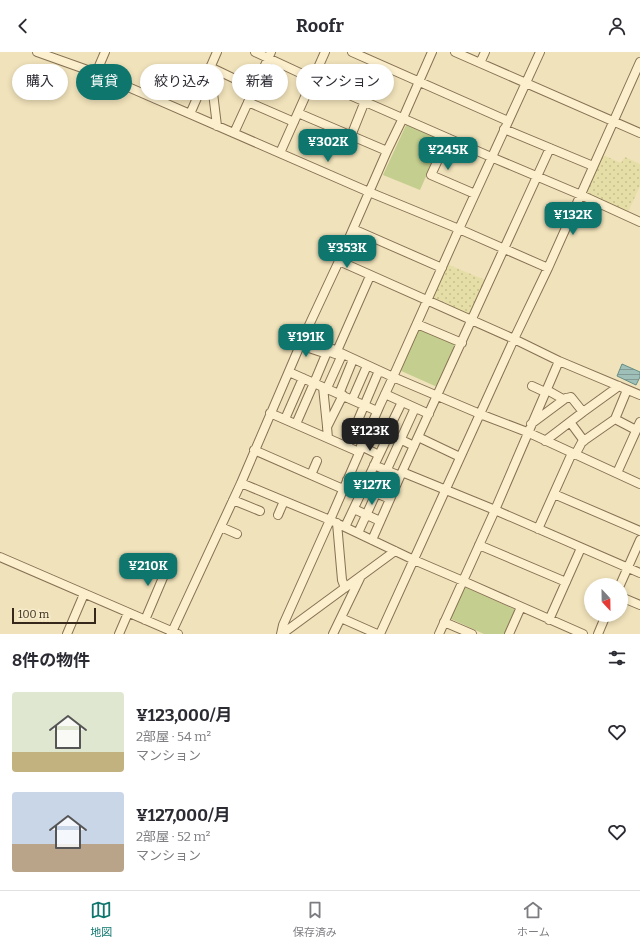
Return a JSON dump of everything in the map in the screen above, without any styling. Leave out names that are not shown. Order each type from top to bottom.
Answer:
[{"type":"street","points":[[37,52],[76,66]]},
{"type":"street","points":[[100,64],[105,52]]},
{"type":"street","points":[[211,64],[217,52]]},
{"type":"street","points":[[255,52],[269,55],[296,70]]},
{"type":"street","points":[[320,64],[325,52]]},
{"type":"street","points":[[352,52],[508,120]]},
{"type":"street","points":[[0,557],[174,633],[241,483],[300,345],[339,261],[387,151],[404,118],[432,52]]},
{"type":"street","points":[[455,52],[640,133]]},
{"type":"street","points":[[480,63],[485,52]]},
{"type":"street","points":[[281,634],[283,625],[333,522],[343,489],[385,394],[390,377],[417,324],[540,52]]},
{"type":"street","points":[[380,634],[514,339],[548,268],[640,62]]},
{"type":"street","points":[[132,89],[548,268]]},
{"type":"street","points":[[190,114],[196,100]]},
{"type":"street","points":[[214,100],[217,126]]},
{"type":"street","points":[[280,153],[304,100]]},
{"type":"street","points":[[351,136],[365,101],[640,222]]},
{"type":"street","points":[[234,133],[248,102],[294,122]]},
{"type":"street","points":[[298,113],[387,151]]},
{"type":"street","points":[[504,129],[593,166]]},
{"type":"street","points":[[448,138],[431,175],[475,194]]},
{"type":"street","points":[[372,540],[550,148]]},
{"type":"street","points":[[353,229],[442,268]]},
{"type":"street","points":[[339,261],[640,395]]},
{"type":"street","points":[[328,438],[325,388],[370,276]]},
{"type":"street","points":[[417,324],[462,343]]},
{"type":"street","points":[[304,336],[390,377]]},
{"type":"street","points":[[300,345],[324,353],[328,351],[339,354],[366,368],[438,395],[480,414],[529,429],[545,441],[640,484]]},
{"type":"street","points":[[296,424],[327,352]]},
{"type":"street","points":[[439,634],[495,510],[559,360]]},
{"type":"street","points":[[327,427],[341,395],[352,362]]},
{"type":"street","points":[[352,400],[366,368]]},
{"type":"street","points":[[289,372],[377,410]]},
{"type":"street","points":[[347,446],[378,373]]},
{"type":"street","points":[[285,420],[303,378]]},
{"type":"street","points":[[532,386],[563,399],[571,397],[583,412]]},
{"type":"street","points":[[545,441],[619,386]]},
{"type":"street","points":[[538,529],[574,454],[582,442],[615,419],[627,390]]},
{"type":"street","points":[[385,394],[429,414]]},
{"type":"street","points":[[529,429],[566,398]]},
{"type":"street","points":[[345,527],[402,402]]},
{"type":"street","points":[[358,533],[415,408]]},
{"type":"street","points":[[270,413],[347,446],[379,455]]},
{"type":"street","points":[[615,419],[638,426],[618,473]]},
{"type":"street","points":[[570,422],[584,441]]},
{"type":"street","points":[[371,425],[414,446]]},
{"type":"street","points":[[418,437],[460,458]]},
{"type":"street","points":[[254,450],[343,489]]},
{"type":"street","points":[[311,475],[317,462]]},
{"type":"street","points":[[374,465],[387,471],[401,474],[445,490],[495,510],[640,573]]},
{"type":"street","points":[[347,480],[390,499]]},
{"type":"street","points":[[241,483],[345,527],[414,560],[583,634]]},
{"type":"street","points":[[554,494],[640,531]]},
{"type":"street","points":[[233,500],[260,511]]},
{"type":"street","points":[[278,515],[284,501]]},
{"type":"street","points":[[354,509],[380,521]]},
{"type":"street","points":[[333,522],[342,580],[345,588]]},
{"type":"street","points":[[221,527],[237,534]]},
{"type":"street","points":[[623,578],[640,540]]},
{"type":"street","points":[[479,545],[566,582]]},
{"type":"street","points":[[549,620],[581,548]]},
{"type":"street","points":[[281,634],[395,551]]},
{"type":"street","points":[[145,620],[170,561]]},
{"type":"street","points":[[333,634],[360,577]]},
{"type":"street","points":[[67,634],[84,594]]},
{"type":"street","points":[[628,601],[640,605]]},
{"type":"street","points":[[509,634],[521,607]]},
{"type":"street","points":[[119,634],[128,613]]},
{"type":"street","points":[[341,618],[377,634]]},
{"type":"street","points":[[444,622],[472,634]]},
{"type":"street","points":[[598,634],[603,622]]},
{"type":"shaded area","points":[[603,155],[621,163],[625,157],[640,164],[640,186],[628,212],[586,192]]},
{"type":"shaded area","points":[[447,264],[485,280],[468,317],[432,300]]},
{"type":"green space","points":[[407,123],[442,140],[420,190],[383,175]]},
{"type":"green space","points":[[418,326],[458,343],[439,385],[435,386],[399,370]]},
{"type":"green space","points":[[463,586],[516,610],[505,634],[484,634],[449,618]]},
{"type":"water","points":[[622,364],[640,372],[640,377],[636,385],[617,376]]}]
